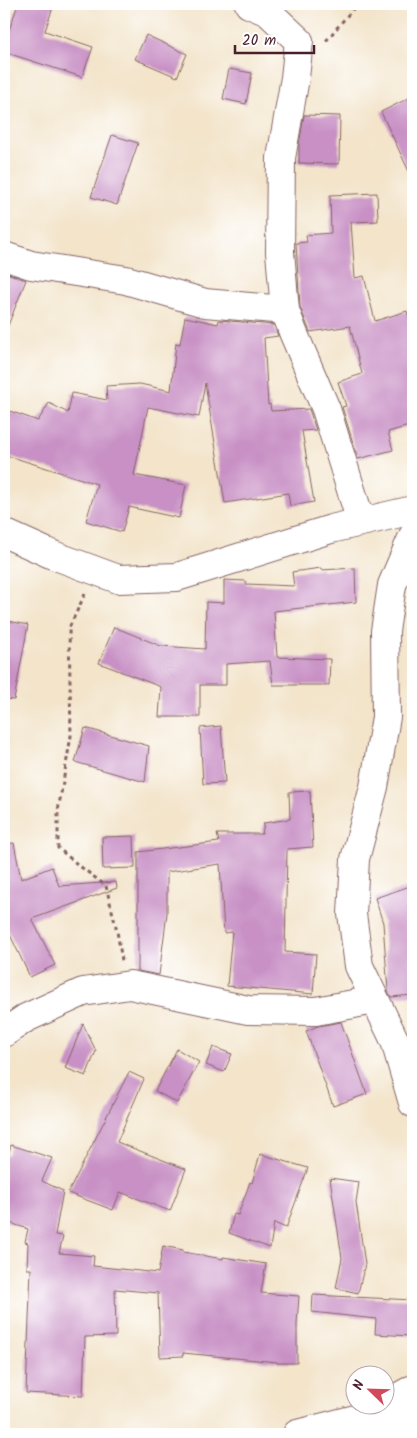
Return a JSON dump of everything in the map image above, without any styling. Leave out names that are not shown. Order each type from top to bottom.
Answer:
[{"type":"street","points":[[249,4],[268,12],[299,41],[295,78],[281,158],[280,252],[285,310],[292,332],[326,409],[361,522]]},
{"type":"street","points":[[4,256],[31,265],[126,280],[205,303],[285,310]]},
{"type":"street","points":[[4,533],[52,555],[118,579],[177,577],[331,529],[413,510]]},
{"type":"street","points":[[413,536],[392,585],[385,630],[386,717],[374,787],[355,859],[352,914],[359,966],[395,1041],[413,1104]]},
{"type":"street","points":[[4,1033],[26,1018],[82,992],[130,985],[248,1010],[316,1011],[375,1000]]},
{"type":"street","points":[[394,1399],[413,1389]]},
{"type":"street","points":[[394,1414],[413,1422]]},
{"type":"street","points":[[297,1434],[353,1416]]},
{"type":"path","points":[[96,571],[69,628],[71,736],[58,811],[58,848],[106,886],[117,931],[125,986]]},
{"type":"building","points":[[18,4],[54,4],[45,31],[93,47],[82,77],[4,52],[4,45]]},
{"type":"building","points":[[146,35],[187,54],[177,77],[135,59]]},
{"type":"building","points":[[229,69],[252,73],[246,104],[223,99]]},
{"type":"building","points":[[413,96],[413,180],[381,112]]},
{"type":"building","points":[[304,115],[340,116],[339,164],[299,163],[299,145]]},
{"type":"building","points":[[112,135],[138,143],[117,205],[91,197]]},
{"type":"building","points":[[377,193],[378,221],[351,222],[355,278],[364,276],[375,321],[407,311],[413,331],[413,419],[407,420],[409,426],[388,432],[393,450],[358,459],[342,407],[346,406],[338,382],[362,374],[350,326],[310,332],[300,307],[296,243],[307,242],[306,235],[331,233],[330,195]]},
{"type":"building","points":[[4,272],[26,280],[5,333],[4,333]]},
{"type":"building","points":[[185,317],[218,324],[219,320],[274,325],[278,336],[264,338],[268,405],[270,404],[271,411],[309,409],[316,430],[302,431],[314,502],[290,506],[288,493],[225,503],[205,383],[199,417],[148,407],[134,475],[186,485],[179,518],[129,507],[122,532],[86,521],[97,484],[12,457],[4,457],[4,409],[38,421],[49,403],[68,413],[72,393],[107,400],[106,386],[140,384],[171,391],[176,343],[180,344]]},
{"type":"building","points":[[321,568],[321,570],[355,568],[356,602],[274,611],[277,657],[330,659],[329,685],[273,685],[270,661],[226,664],[226,685],[200,685],[200,717],[159,717],[161,687],[99,663],[114,627],[161,646],[205,649],[206,602],[224,603],[224,580],[246,581],[246,584],[294,586],[292,572]]},
{"type":"building","points":[[4,620],[28,625],[14,700],[4,699]]},
{"type":"building","points":[[221,726],[225,783],[203,784],[200,728]]},
{"type":"building","points":[[85,728],[149,746],[145,782],[75,762]]},
{"type":"building","points":[[310,791],[313,847],[287,849],[285,952],[316,954],[313,994],[227,986],[232,932],[224,933],[220,864],[167,872],[167,913],[159,975],[138,971],[138,852],[219,842],[217,834],[262,834],[264,823],[290,819],[289,792]]},
{"type":"building","points":[[134,836],[135,868],[103,869],[102,837]]},
{"type":"building","points":[[14,843],[21,879],[52,867],[59,886],[116,882],[117,888],[32,919],[55,965],[30,977],[4,922],[4,844]]},
{"type":"building","points":[[413,885],[413,995],[391,997],[388,991],[383,923],[375,898]]},
{"type":"building","points":[[341,1022],[367,1094],[333,1106],[306,1031],[318,1026]]},
{"type":"building","points":[[83,1024],[96,1051],[86,1076],[65,1068]]},
{"type":"building","points":[[213,1047],[232,1054],[224,1072],[206,1065]]},
{"type":"building","points":[[177,1049],[199,1062],[177,1103],[155,1091]]},
{"type":"building","points":[[129,1072],[144,1079],[117,1142],[186,1169],[170,1211],[120,1192],[113,1210],[68,1193]]},
{"type":"building","points":[[11,1145],[52,1158],[42,1181],[63,1191],[55,1235],[63,1236],[59,1253],[94,1256],[93,1266],[158,1273],[163,1246],[183,1250],[183,1252],[223,1259],[223,1257],[266,1264],[261,1293],[299,1296],[297,1363],[277,1363],[183,1353],[183,1356],[160,1357],[158,1293],[115,1289],[116,1336],[85,1337],[83,1396],[26,1393],[31,1269],[27,1269],[28,1243],[25,1242],[28,1229],[4,1221],[4,1154],[8,1155]]},
{"type":"building","points":[[260,1154],[308,1168],[286,1228],[274,1223],[270,1248],[229,1233],[234,1214],[238,1215],[250,1182],[252,1183]]},
{"type":"building","points":[[330,1178],[359,1182],[356,1202],[365,1264],[358,1293],[336,1288],[342,1258]]},
{"type":"building","points":[[313,1295],[413,1300],[410,1336],[375,1334],[376,1319],[312,1312]]}]
